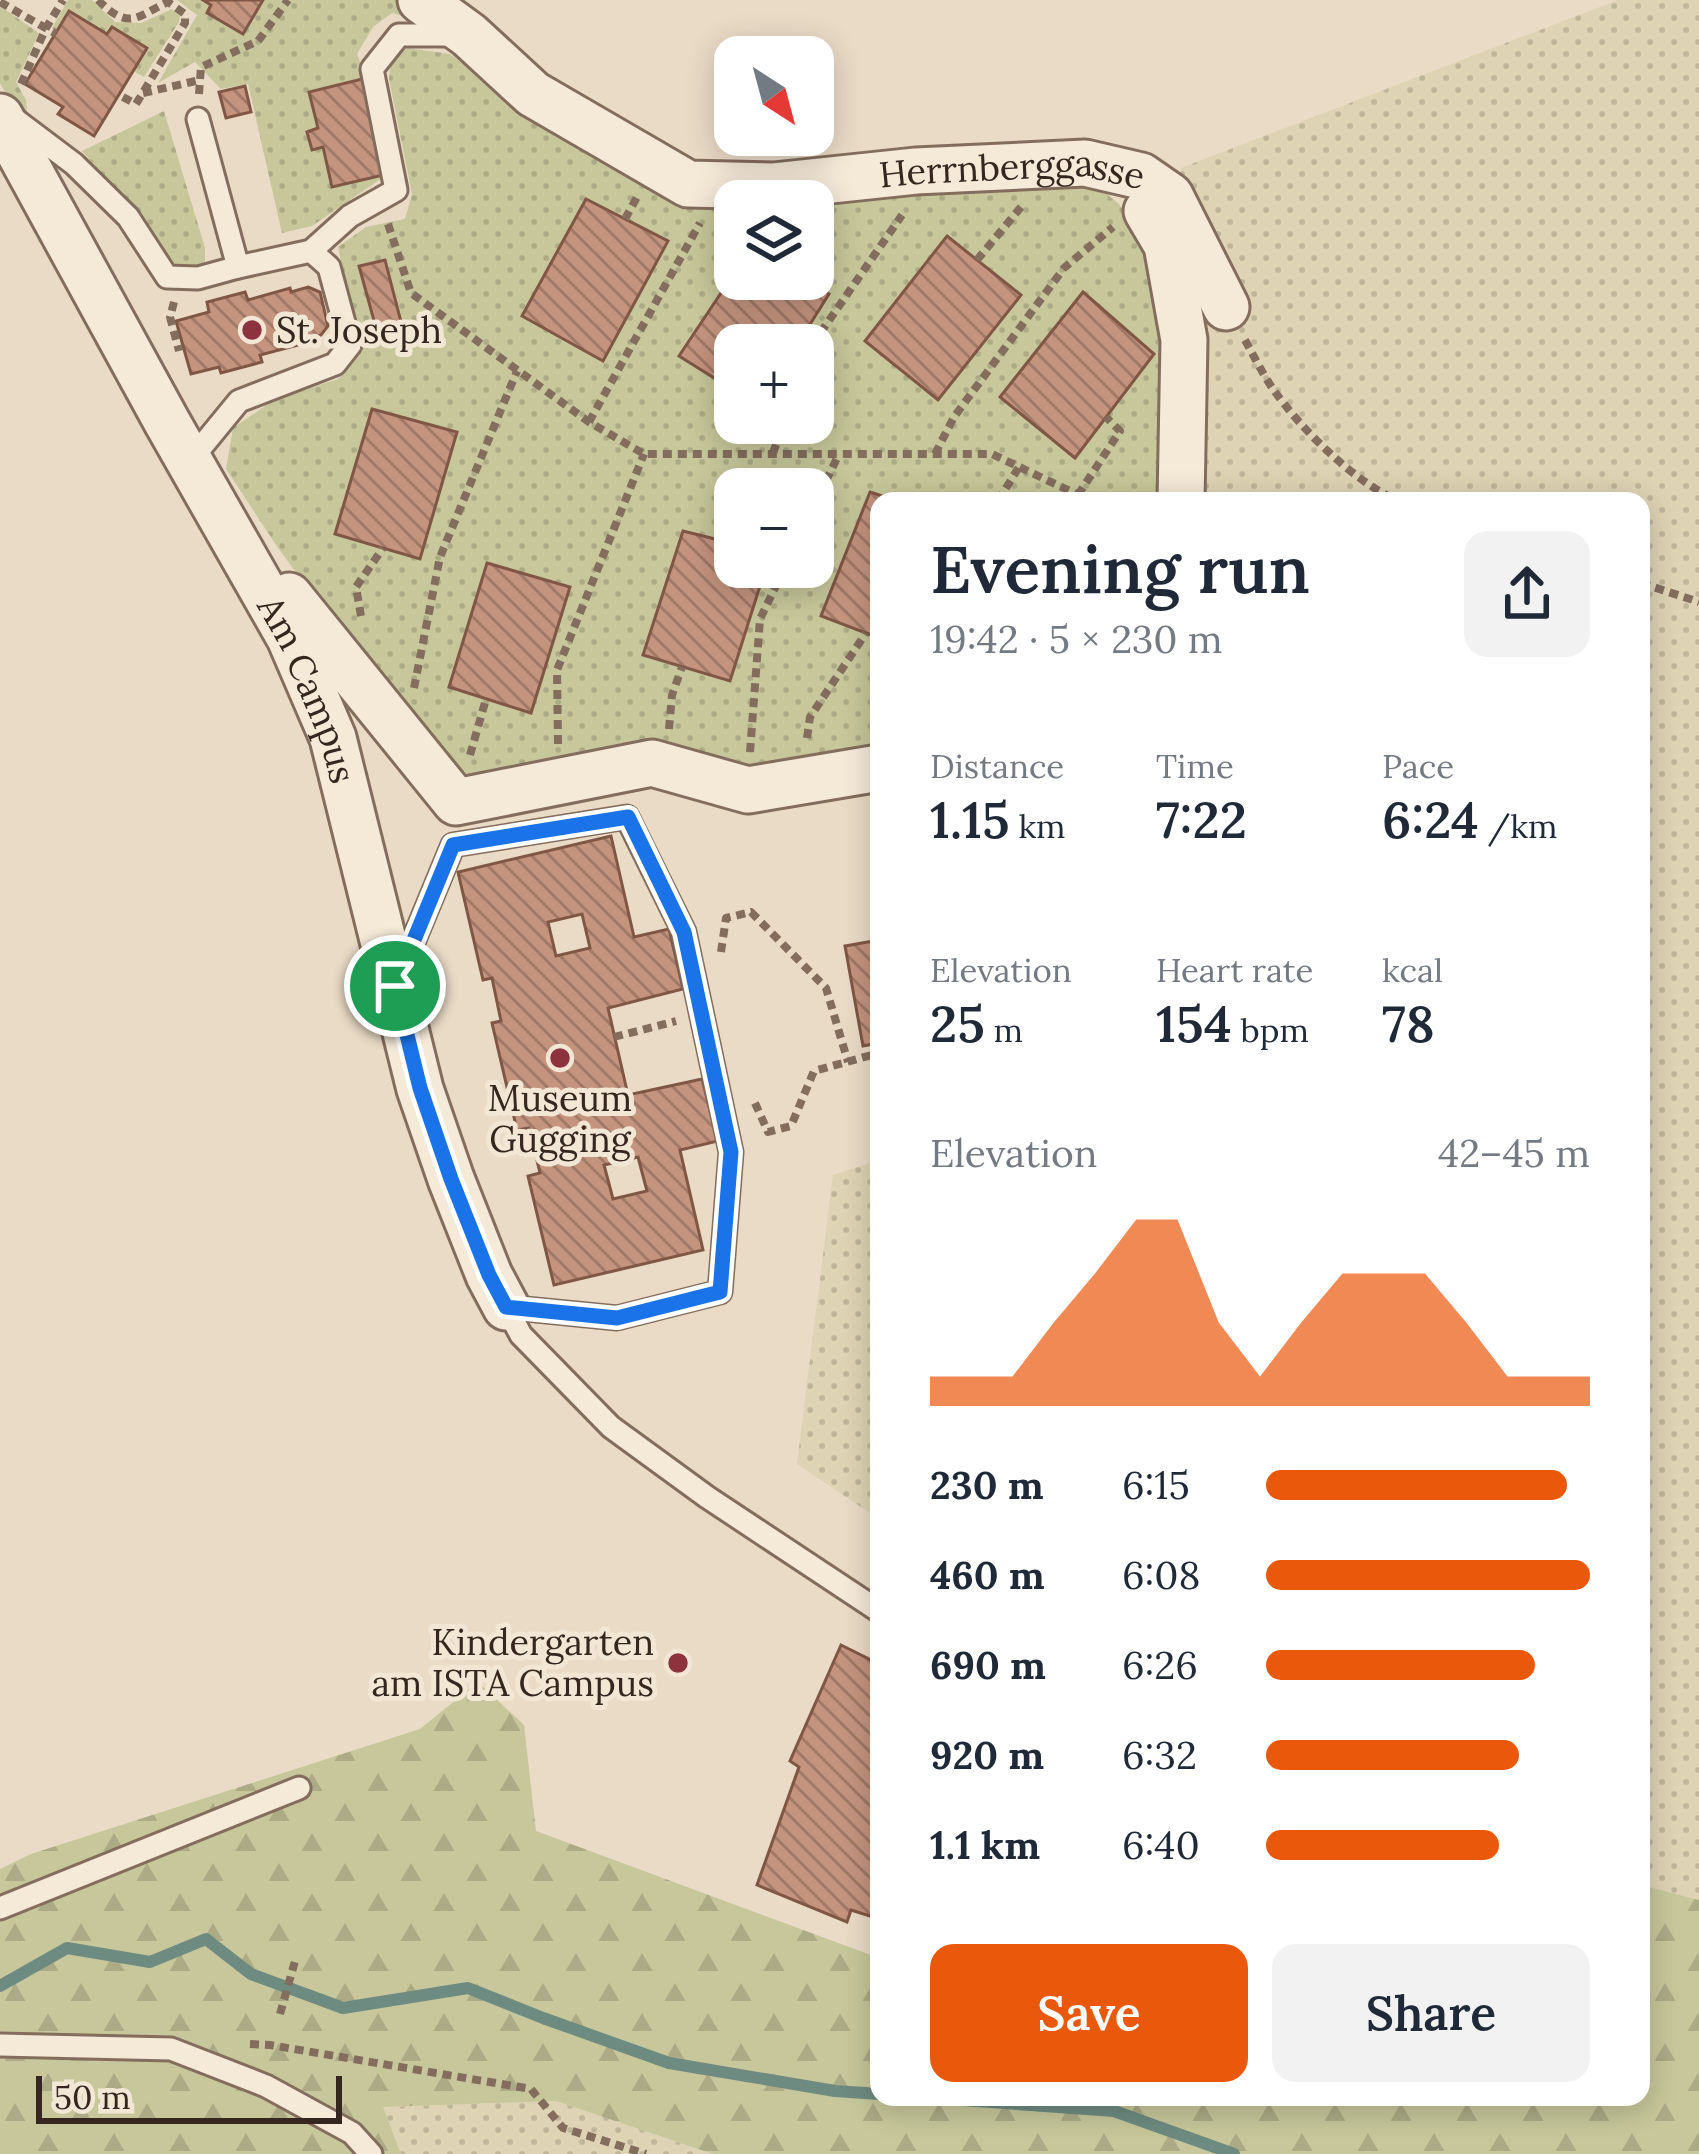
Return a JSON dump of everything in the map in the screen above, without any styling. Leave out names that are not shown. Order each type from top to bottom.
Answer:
[{"type":"street","name":"Herrnberggasse","points":[[421,0],[469,35],[532,94],[688,184],[714,184]]},
{"type":"street","name":"Am Campus","points":[[12,120],[199,479],[290,638],[333,738],[420,1088],[451,1179],[506,1307]]},
{"type":"street","name":"Herrnberggasse","points":[[833,180],[1085,163],[1141,176],[1170,196],[1226,307]]},
{"type":"street","points":[[1085,163],[1134,190],[1167,245],[1184,340],[1181,492]]},
{"type":"street","points":[[199,479],[456,802],[652,763],[748,790],[870,770]]},
{"type":"lane","points":[[12,120],[74,164],[128,218],[167,277],[198,278],[311,251],[350,217],[396,190],[372,69],[399,34],[469,35]]},
{"type":"lane","points":[[198,119],[238,267]]},
{"type":"lane","points":[[199,479],[239,401],[335,364],[350,345],[329,267],[311,251]]},
{"type":"lane","points":[[395,986],[453,845],[628,817],[684,932],[731,1152],[720,1292],[617,1318],[506,1307]]},
{"type":"lane","points":[[506,1307],[521,1335],[610,1427],[870,1605]]},
{"type":"lane","points":[[0,1908],[299,1788]]},
{"type":"lane","points":[[0,2045],[171,2049],[266,2086],[348,2144],[371,2154]]},
{"type":"path","points":[[12,120],[30,99],[20,81],[63,0]]},
{"type":"path","points":[[98,0],[121,17],[138,19],[168,2],[185,14],[185,23],[136,104],[119,95]]},
{"type":"path","points":[[0,2],[56,34]]},
{"type":"path","points":[[198,119],[201,67],[258,41],[283,2]]},
{"type":"path","points":[[143,93],[200,80]]},
{"type":"path","points":[[827,324],[933,170]]},
{"type":"path","points":[[589,422],[714,197]]},
{"type":"path","points":[[380,200],[411,293],[589,422],[644,454],[992,454],[1072,492]]},
{"type":"path","points":[[934,454],[954,417],[1064,268],[1142,203]]},
{"type":"path","points":[[1226,307],[1274,390],[1325,448],[1384,492]]},
{"type":"path","points":[[170,317],[177,341]]},
{"type":"path","points":[[404,738],[440,557],[517,371]]},
{"type":"path","points":[[1080,492],[1120,430],[1106,417]]},
{"type":"path","points":[[773,453],[776,444]]},
{"type":"path","points":[[559,782],[557,670],[644,454]]},
{"type":"path","points":[[832,468],[839,454]]},
{"type":"path","points":[[1003,492],[1018,467]]},
{"type":"path","points":[[1650,587],[1699,602]]},
{"type":"path","points":[[748,790],[760,619],[774,588]]},
{"type":"path","points":[[802,781],[810,717],[866,633]]},
{"type":"path","points":[[666,767],[671,695],[682,667]]},
{"type":"path","points":[[614,1037],[702,1015],[717,987],[726,918],[751,912],[826,988],[848,1062]]},
{"type":"path","points":[[751,1094],[768,1132],[791,1126],[814,1071],[870,1056]]},
{"type":"path","points":[[280,2014],[296,1961]]},
{"type":"path","points":[[171,2049],[216,2042],[270,2045],[530,2089],[563,2128],[646,2154]]},
{"type":"shaded area","points":[[1618,0],[1699,0],[1699,1900],[1650,1887],[1650,492],[1180,492],[1181,168]]},
{"type":"shaded area","points":[[870,1163],[870,1513],[797,1464],[833,1175]]},
{"type":"shaded area","points":[[556,2101],[713,2154],[401,2154],[382,2107]]},
{"type":"green space","points":[[68,0],[92,0],[115,22],[141,23],[172,9],[180,16],[179,22],[144,77],[133,71],[147,48],[112,27],[107,34],[52,28]]},
{"type":"green space","points":[[177,0],[399,0],[426,23],[392,13],[373,27],[357,54],[388,174],[312,226],[282,233],[248,84],[221,89],[195,62],[158,83],[197,15]]},
{"type":"green space","points":[[0,6],[39,33],[16,82],[26,100],[28,119],[19,119],[0,83]]},
{"type":"green space","points":[[408,48],[450,54],[556,125],[670,191],[714,204],[714,300],[834,300],[834,199],[1079,171],[1119,204],[1145,245],[1172,357],[1171,492],[870,492],[870,756],[744,777],[465,782],[419,739],[278,548],[226,469],[233,428],[277,398],[338,379],[360,355],[338,247],[366,227],[405,219],[412,194],[389,79],[391,57]]},
{"type":"green space","points":[[164,111],[205,248],[205,263],[198,270],[176,269],[136,213],[82,151]]},
{"type":"green space","points":[[478,1682],[524,1725],[536,1831],[870,1955],[870,2106],[1650,2106],[1650,1887],[1699,1900],[1699,2154],[713,2154],[556,2101],[383,2107],[401,2154],[0,2154],[0,1869],[31,1854],[420,1729]]},
{"type":"building","points":[[203,0],[263,0],[243,34],[207,13],[211,5]]},
{"type":"building","points":[[69,11],[107,34],[112,27],[147,48],[94,136],[58,114],[63,107],[25,84]]},
{"type":"building","points":[[366,78],[388,174],[332,187],[323,147],[312,150],[307,132],[318,128],[309,92]]},
{"type":"building","points":[[245,86],[251,112],[226,118],[219,92]]},
{"type":"building","points":[[586,199],[668,241],[603,361],[522,316]]},
{"type":"building","points":[[947,236],[1021,295],[938,400],[865,341]]},
{"type":"building","points":[[385,260],[401,322],[376,328],[359,266]]},
{"type":"building","name":"St. Joseph","points":[[308,287],[320,292],[328,326],[321,335],[260,355],[262,362],[221,373],[219,367],[191,374],[176,321],[209,312],[207,302],[245,292],[248,300]]},
{"type":"building","points":[[1083,292],[1154,354],[1075,458],[1000,397]]},
{"type":"building","points":[[716,300],[825,300],[810,324],[714,324],[714,378],[679,356]]},
{"type":"building","points":[[372,409],[457,432],[420,559],[335,534]]},
{"type":"building","points":[[870,492],[870,635],[821,616]]},
{"type":"building","points":[[683,531],[714,539],[714,588],[759,588],[730,681],[643,655]]},
{"type":"building","points":[[487,563],[570,587],[531,713],[449,687]]},
{"type":"building","name":"Museum Gugging","points":[[611,836],[634,937],[669,929],[683,989],[608,1008],[628,1095],[702,1079],[718,1141],[680,1150],[703,1250],[554,1285],[528,1176],[540,1173],[529,1128],[517,1130],[492,1023],[501,1021],[492,978],[483,980],[458,872]],"holes":[[[582,914],[590,948],[556,956],[548,922]],[[638,1157],[647,1191],[613,1199],[604,1165]]]},
{"type":"building","points":[[870,942],[870,1045],[863,1046],[845,946]]},
{"type":"building","points":[[841,1645],[870,1660],[870,1916],[851,1910],[847,1922],[757,1885],[799,1767],[790,1761]]},
{"type":"waterway","points":[[0,1986],[67,1948],[150,1962],[206,1939],[251,1974],[343,2008],[468,1988],[669,2063],[870,2093]]},
{"type":"waterway","points":[[1045,2106],[1114,2111],[1234,2154]]},
{"type":"place","name":"St. Joseph","points":[[252,330]]},
{"type":"place","name":"Museum Gugging","points":[[560,1058]]},
{"type":"place","name":"Kindergarten am ISTA Campus","points":[[678,1663]]},
{"type":"route","points":[[628,817],[684,932],[731,1152],[720,1292],[617,1318],[506,1307],[451,1179],[420,1088],[395,986],[453,845],[628,817]]}]
